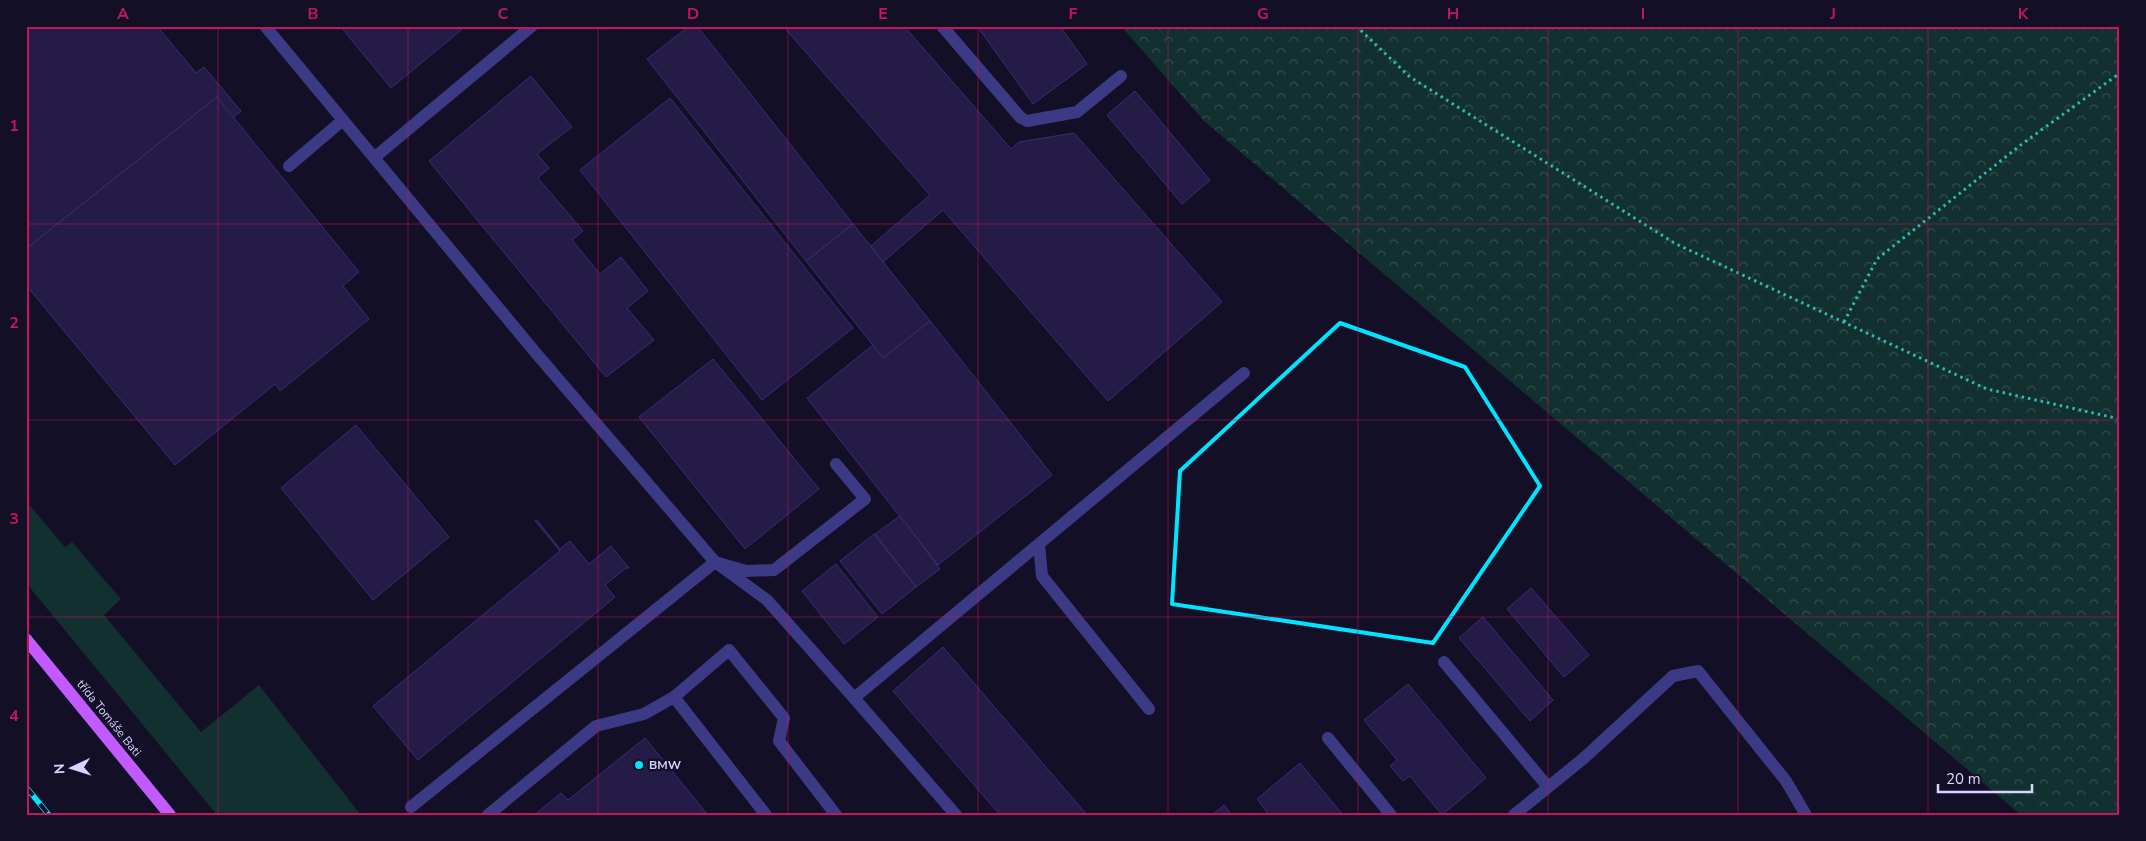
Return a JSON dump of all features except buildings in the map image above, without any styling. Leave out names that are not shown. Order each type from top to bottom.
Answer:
[{"type":"main road","name":"třída Tomáše Bati","points":[[26,639],[170,815]]},
{"type":"street","points":[[265,26],[535,352],[715,562],[767,600],[956,815]]},
{"type":"street","points":[[375,157],[532,26]]},
{"type":"street","points":[[942,26],[1021,118],[1027,121],[1076,112],[1121,76]]},
{"type":"street","points":[[289,166],[343,120]]},
{"type":"street","points":[[854,698],[1244,372]]},
{"type":"street","points":[[715,562],[746,571],[774,570],[865,499],[836,464]]},
{"type":"street","points":[[1039,544],[1042,576],[1149,709]]},
{"type":"street","points":[[412,807],[715,562]]},
{"type":"street","points":[[488,815],[596,726],[644,714],[674,697],[729,650],[784,718],[779,741],[836,815]]},
{"type":"street","points":[[1444,662],[1548,787]]},
{"type":"street","points":[[1514,815],[1584,758],[1673,676],[1698,671],[1786,781],[1806,815]]},
{"type":"street","points":[[674,697],[766,815]]},
{"type":"street","points":[[1328,738],[1390,815]]},
{"type":"path","points":[[1356,26],[1410,77],[1676,244],[1987,389],[2120,420]]},
{"type":"path","points":[[1844,322],[1877,259],[2022,144],[2120,73]]},
{"type":"path","points":[[26,451],[30,448]]},
{"type":"highlighted area","points":[[1340,323],[1465,367],[1540,486],[1433,643],[1172,604],[1180,471]]},
{"type":"green space","points":[[1121,26],[2120,26],[2120,815],[2021,815],[1204,121]]},
{"type":"green space","points":[[26,501],[65,547],[72,542],[121,599],[104,615],[201,732],[259,685],[361,815],[217,815],[26,583]]},
{"type":"railway","points":[[26,787],[49,815]]},
{"type":"place","name":"BMW","points":[[639,765]]}]
